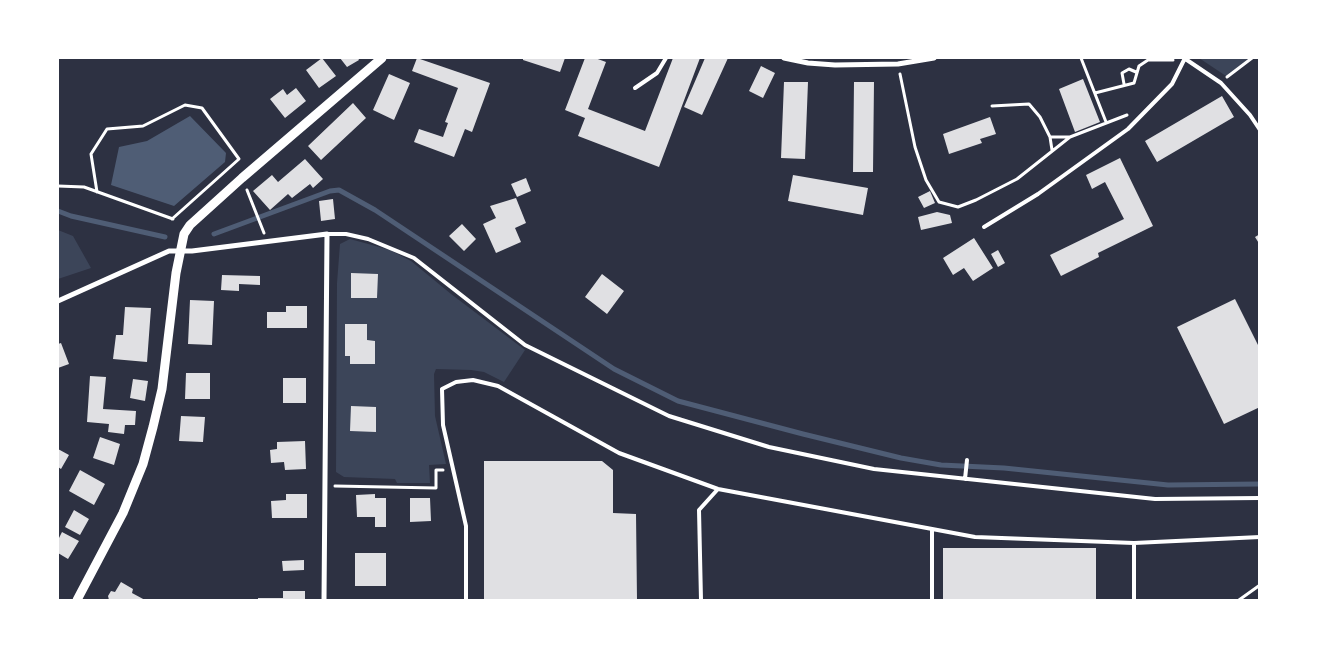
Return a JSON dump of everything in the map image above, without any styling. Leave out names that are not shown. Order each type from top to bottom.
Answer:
[{"type":"street","points":[[77,600],[124,513],[143,464],[154,427],[162,389],[180,251],[184,234],[190,225],[242,178],[382,58]]},
{"type":"street","points":[[784,58],[808,63],[835,65],[898,64],[934,58]]},
{"type":"street","points":[[58,301],[170,251],[327,234],[324,600]]},
{"type":"lane","points":[[635,88],[656,73],[666,58]]},
{"type":"lane","points":[[984,227],[1038,194],[1128,129],[1172,84],[1184,59],[1221,82],[1260,130]]},
{"type":"lane","points":[[327,234],[346,234],[368,239],[414,258],[525,346],[669,416],[769,447],[874,469],[1155,499],[1260,498]]},
{"type":"lane","points":[[466,600],[466,526],[443,425],[442,389],[456,382],[473,380],[498,386],[619,454],[718,489],[976,537],[1134,543],[1260,536]]},
{"type":"lane","points":[[965,478],[967,460]]},
{"type":"lane","points":[[701,600],[699,510],[718,489]]},
{"type":"lane","points":[[932,529],[932,600]]},
{"type":"lane","points":[[1134,543],[1134,600]]},
{"type":"path","points":[[1081,58],[1106,122]]},
{"type":"path","points":[[1221,82],[1252,58]]},
{"type":"path","points":[[1095,93],[1124,84],[1134,83],[1139,66],[1148,60],[1184,59]]},
{"type":"path","points":[[898,64],[915,147],[926,180],[939,202],[958,206],[976,200],[1017,179],[1070,137],[1128,114]]},
{"type":"path","points":[[1124,84],[1122,73],[1128,69],[1136,72]]},
{"type":"path","points":[[992,106],[1030,104],[1040,117],[1050,136],[1052,150]]},
{"type":"path","points":[[97,192],[91,154],[107,129],[143,126],[185,105],[202,108],[240,159],[172,219]]},
{"type":"path","points":[[1050,136],[1070,137]]},
{"type":"path","points":[[242,178],[261,224]]},
{"type":"path","points":[[58,186],[84,187],[190,225]]},
{"type":"path","points":[[325,486],[436,488],[436,470],[454,470]]},
{"type":"path","points":[[1239,600],[1260,585]]},
{"type":"shaded area","points":[[1199,58],[1249,58],[1226,76]]},
{"type":"shaded area","points":[[190,116],[226,153],[225,162],[174,206],[111,185],[119,147],[147,141]]},
{"type":"shaded area","points":[[58,230],[73,236],[91,268],[58,279]]},
{"type":"shaded area","points":[[350,239],[390,250],[411,261],[525,350],[504,382],[484,372],[436,369],[434,374],[435,416],[446,464],[429,465],[430,483],[397,483],[395,479],[344,477],[336,472],[337,283],[340,244]]},
{"type":"building","points":[[322,58],[336,76],[319,88],[306,70]]},
{"type":"building","points":[[340,58],[358,58],[359,60],[347,67]]},
{"type":"building","points":[[417,58],[490,83],[472,132],[465,129],[454,157],[414,142],[419,129],[443,137],[448,123],[445,122],[458,88],[412,71]]},
{"type":"building","points":[[523,58],[565,58],[560,72],[523,60]]},
{"type":"building","points":[[585,58],[595,58],[606,62],[588,109],[645,131],[673,58],[700,58],[659,167],[578,136],[585,118],[565,110]]},
{"type":"building","points":[[705,58],[728,58],[702,115],[684,107]]},
{"type":"building","points":[[761,66],[775,73],[763,98],[749,91]]},
{"type":"building","points":[[389,74],[410,83],[394,120],[373,110]]},
{"type":"building","points":[[1083,79],[1100,122],[1075,132],[1059,89]]},
{"type":"building","points":[[784,82],[808,82],[805,159],[781,158]]},
{"type":"building","points":[[854,82],[874,82],[873,172],[853,172]]},
{"type":"building","points":[[296,88],[306,101],[285,118],[270,99],[283,89],[287,95]]},
{"type":"building","points":[[1222,96],[1234,117],[1157,162],[1145,141]]},
{"type":"building","points":[[353,103],[366,118],[321,160],[308,146]]},
{"type":"building","points":[[990,117],[996,134],[980,139],[982,143],[949,154],[943,134]]},
{"type":"building","points":[[1120,158],[1153,226],[1098,253],[1099,257],[1061,276],[1050,255],[1124,219],[1105,182],[1092,189],[1086,175]]},
{"type":"building","points":[[305,159],[323,179],[313,188],[310,184],[292,198],[288,194],[270,210],[253,191],[272,175],[278,182]]},
{"type":"building","points":[[793,175],[868,188],[863,215],[788,201]]},
{"type":"building","points":[[526,178],[531,191],[517,197],[511,184]]},
{"type":"building","points":[[930,191],[935,203],[924,208],[918,197]]},
{"type":"building","points":[[516,198],[526,223],[515,228],[521,242],[496,253],[483,224],[496,218],[490,206]]},
{"type":"building","points":[[333,199],[335,219],[321,221],[319,201]]},
{"type":"building","points":[[937,212],[950,215],[952,223],[921,230],[918,217]]},
{"type":"building","points":[[462,224],[476,239],[464,251],[449,236]]},
{"type":"building","points":[[1260,234],[1260,245],[1255,237]]},
{"type":"building","points":[[974,238],[993,268],[973,281],[964,268],[953,275],[943,258]]},
{"type":"building","points":[[998,250],[1005,263],[998,267],[991,254]]},
{"type":"building","points":[[351,273],[378,274],[377,298],[351,298]]},
{"type":"building","points":[[602,274],[624,291],[607,314],[585,297]]},
{"type":"building","points":[[222,275],[260,276],[260,285],[239,284],[239,291],[221,290]]},
{"type":"building","points":[[1235,299],[1260,349],[1260,407],[1224,424],[1177,327]]},
{"type":"building","points":[[190,300],[214,301],[212,345],[188,344]]},
{"type":"building","points":[[286,306],[307,306],[307,328],[267,328],[267,312],[286,312]]},
{"type":"building","points":[[125,307],[151,308],[147,362],[113,359],[116,335],[123,335]]},
{"type":"building","points":[[345,324],[367,324],[367,340],[375,341],[375,364],[350,364],[350,356],[345,356]]},
{"type":"building","points":[[61,343],[69,364],[58,368],[58,344]]},
{"type":"building","points":[[186,373],[210,373],[210,399],[185,399]]},
{"type":"building","points":[[90,376],[106,377],[103,409],[136,411],[135,425],[125,425],[124,434],[108,432],[109,424],[87,422]]},
{"type":"building","points":[[283,378],[306,378],[306,403],[283,403]]},
{"type":"building","points":[[133,379],[148,381],[145,401],[130,398]]},
{"type":"building","points":[[351,406],[376,407],[376,432],[350,431]]},
{"type":"building","points":[[181,416],[205,417],[203,442],[179,441]]},
{"type":"building","points":[[100,437],[120,444],[114,465],[93,458]]},
{"type":"building","points":[[305,441],[306,469],[285,470],[284,462],[271,463],[270,450],[277,449],[277,442]]},
{"type":"building","points":[[58,449],[69,455],[61,469],[58,467]]},
{"type":"building","points":[[484,461],[602,461],[613,470],[613,513],[636,514],[637,600],[484,600]]},
{"type":"building","points":[[80,470],[105,484],[94,505],[69,491]]},
{"type":"building","points":[[286,494],[307,494],[307,518],[272,518],[271,501],[286,500]]},
{"type":"building","points":[[375,494],[375,498],[386,498],[386,527],[375,527],[375,517],[357,517],[356,495]]},
{"type":"building","points":[[410,498],[430,498],[431,521],[410,522]]},
{"type":"building","points":[[74,510],[89,519],[80,535],[65,527]]},
{"type":"building","points":[[62,532],[79,541],[68,559],[58,553],[58,540]]},
{"type":"building","points":[[943,548],[1096,548],[1096,600],[943,600]]},
{"type":"building","points":[[355,553],[386,553],[386,586],[355,586]]},
{"type":"building","points":[[304,560],[304,570],[283,571],[282,561]]},
{"type":"building","points":[[121,582],[133,589],[132,593],[145,600],[109,600],[108,596],[111,591],[115,592]]},
{"type":"building","points":[[283,591],[305,591],[305,600],[258,600],[258,598],[283,598]]},
{"type":"waterway","points":[[214,234],[330,191],[339,190],[375,210],[614,369],[678,401],[901,458],[941,465],[1004,468],[1168,485],[1260,484]]},
{"type":"waterway","points":[[58,211],[71,216],[165,237]]}]
